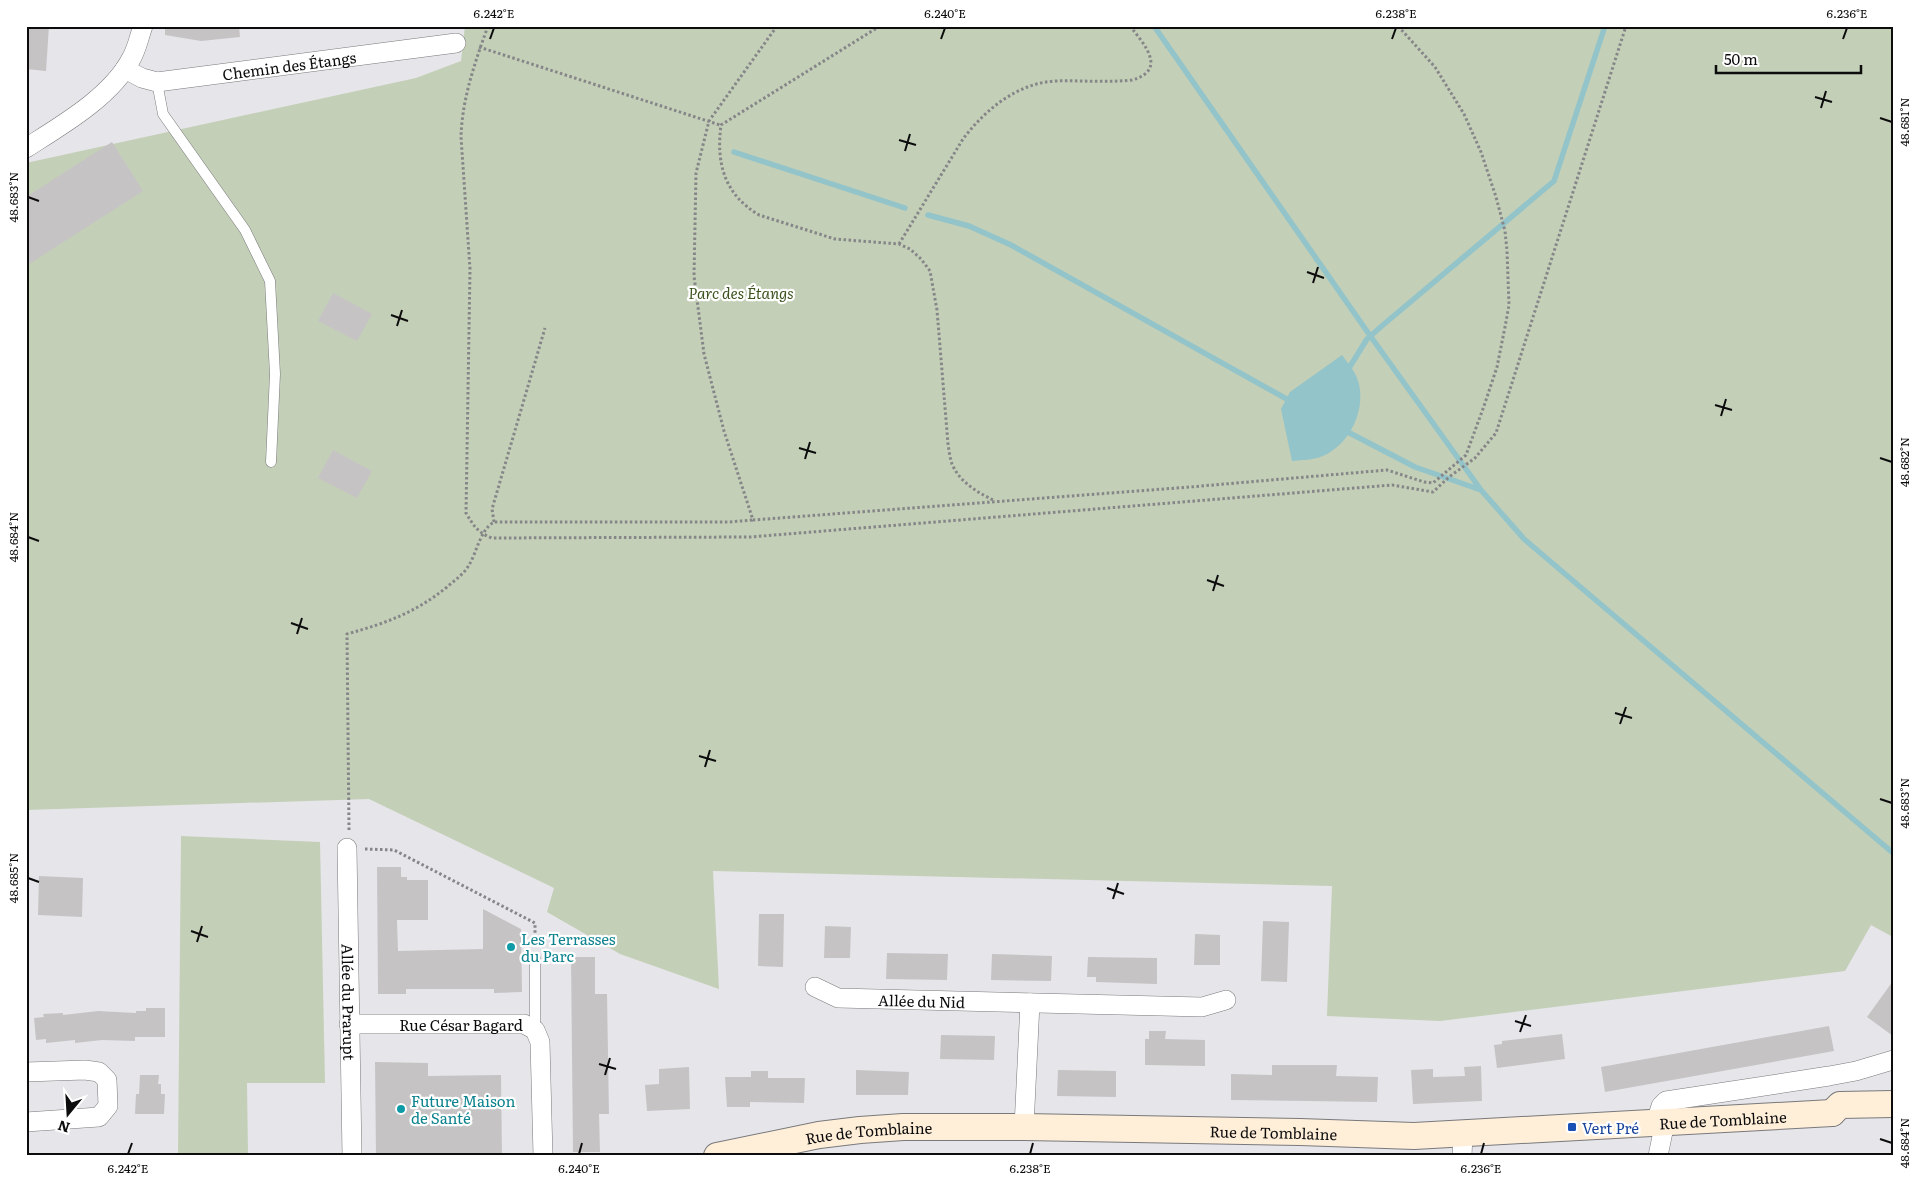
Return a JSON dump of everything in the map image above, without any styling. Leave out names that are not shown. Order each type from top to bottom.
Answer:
[{"type":"main road","points":[[1893,1104],[1840,1105],[1832,1113],[1840,1121],[1893,1122]]},
{"type":"main road","name":"Rue de Tomblaine","points":[[717,1156],[772,1144],[860,1130],[903,1127],[1024,1127],[1300,1132],[1414,1136],[1462,1145],[1660,1122],[1832,1113]]},
{"type":"street","points":[[26,148],[102,95],[125,69],[137,46],[142,26]]},
{"type":"street","name":"Chemin des Étangs","points":[[125,69],[142,78],[158,82],[456,43]]},
{"type":"street","name":"Allée du Prarupt","points":[[347,848],[352,1156]]},
{"type":"street","name":"Allée du Nid","points":[[815,987],[838,998],[1202,1007],[1226,1000]]},
{"type":"street","points":[[1024,1127],[1030,1003]]},
{"type":"street","name":"Rue César Bagard","points":[[349,1024],[524,1024],[535,1030],[540,1042],[543,1156]]},
{"type":"street","points":[[1658,1156],[1661,1106],[1666,1101],[1847,1072],[1893,1060]]},
{"type":"street","points":[[26,1072],[85,1070],[99,1072],[107,1080],[108,1106],[99,1117],[26,1122]]},
{"type":"lane","points":[[158,82],[163,114],[245,230],[270,281],[274,374],[271,462]]},
{"type":"lane","points":[[535,958],[535,1030]]},
{"type":"path","points":[[488,26],[480,47],[462,115],[461,137],[470,269],[466,514],[473,526],[483,535],[492,538],[750,536],[1392,485],[1433,492],[1475,458],[1496,433],[1626,26]]},
{"type":"path","points":[[753,520],[724,431],[704,354],[694,276],[696,173],[709,121],[777,26]]},
{"type":"path","points":[[721,125],[880,26]]},
{"type":"path","points":[[899,244],[962,140],[973,126],[1000,102],[1024,88],[1039,84],[1061,81],[1116,82],[1141,78],[1150,66],[1151,59],[1147,49],[1130,26]]},
{"type":"path","points":[[535,958],[535,923],[394,850],[347,848],[349,833],[347,634],[388,622],[420,608],[469,566],[483,535],[490,524],[494,522],[729,522],[1387,470],[1424,482],[1433,482],[1467,452],[1497,367],[1508,305],[1506,231],[1481,152],[1464,114],[1435,67],[1398,26]]},
{"type":"path","points":[[456,43],[480,47],[721,125]]},
{"type":"path","points":[[721,125],[719,146],[723,172],[729,187],[748,208],[759,215],[834,239],[899,244],[910,249],[930,271],[937,310],[948,444],[952,465],[969,486],[996,502]]},
{"type":"path","points":[[494,522],[492,509],[545,328]]},
{"type":"green space","name":"Parc des Étangs","points":[[465,26],[1893,26],[1893,937],[1871,925],[1845,971],[1440,1021],[1327,1016],[1332,886],[713,871],[719,989],[620,954],[547,912],[554,888],[369,799],[26,810],[26,163],[416,78],[461,61]]},
{"type":"green space","points":[[181,836],[320,842],[325,1083],[247,1083],[248,1156],[178,1156]]},
{"type":"water","points":[[1342,355],[1356,375],[1360,389],[1360,400],[1355,423],[1342,443],[1333,450],[1316,458],[1292,461],[1281,409],[1290,392]]},
{"type":"building","points":[[26,26],[49,26],[46,71],[26,69]]},
{"type":"building","points":[[165,26],[239,26],[240,37],[201,41],[165,35]]},
{"type":"building","points":[[112,142],[143,191],[26,266],[26,197]]},
{"type":"building","points":[[333,293],[372,314],[357,341],[318,321]]},
{"type":"building","points":[[333,450],[372,471],[357,498],[318,478]]},
{"type":"building","points":[[377,867],[401,867],[401,877],[407,877],[407,880],[428,880],[428,920],[397,920],[398,951],[483,949],[483,909],[521,929],[522,992],[494,993],[494,989],[406,989],[406,994],[378,994]]},
{"type":"building","points":[[39,876],[83,878],[82,917],[38,915]]},
{"type":"building","points":[[759,914],[784,914],[783,967],[758,966]]},
{"type":"building","points":[[1263,921],[1289,922],[1287,982],[1261,981]]},
{"type":"building","points":[[825,926],[851,927],[850,958],[824,958]]},
{"type":"building","points":[[1195,934],[1220,935],[1220,965],[1194,965]]},
{"type":"building","points":[[887,953],[948,954],[947,980],[886,979]]},
{"type":"building","points":[[992,954],[1052,956],[1051,981],[991,980]]},
{"type":"building","points":[[571,957],[595,957],[595,994],[607,994],[609,1114],[599,1114],[600,1152],[573,1152]]},
{"type":"building","points":[[1088,957],[1157,958],[1157,984],[1096,982],[1096,977],[1087,977]]},
{"type":"building","points":[[1893,981],[1893,1036],[1867,1017]]},
{"type":"building","points":[[146,1008],[165,1008],[165,1037],[135,1037],[135,1041],[102,1040],[75,1043],[75,1040],[46,1043],[46,1039],[36,1040],[34,1018],[44,1017],[43,1014],[63,1013],[63,1015],[98,1011],[136,1013],[136,1011],[146,1011]]},
{"type":"building","points":[[1829,1026],[1834,1051],[1605,1092],[1601,1067]]},
{"type":"building","points":[[1149,1031],[1166,1031],[1165,1039],[1205,1040],[1205,1066],[1145,1065],[1145,1039],[1149,1039]]},
{"type":"building","points":[[1562,1034],[1565,1059],[1497,1068],[1494,1045],[1502,1044],[1502,1041]]},
{"type":"building","points":[[941,1035],[995,1036],[994,1060],[940,1059]]},
{"type":"building","points":[[375,1062],[428,1063],[428,1076],[501,1075],[502,1156],[376,1156]]},
{"type":"building","points":[[1272,1065],[1337,1065],[1336,1076],[1378,1077],[1377,1102],[1231,1100],[1231,1074],[1272,1075]]},
{"type":"building","points":[[1481,1066],[1482,1101],[1413,1104],[1411,1070],[1433,1069],[1433,1077],[1465,1076],[1464,1067]]},
{"type":"building","points":[[689,1067],[690,1109],[647,1111],[645,1085],[659,1084],[659,1069]]},
{"type":"building","points":[[856,1070],[909,1072],[908,1095],[856,1095]]},
{"type":"building","points":[[1058,1070],[1116,1071],[1116,1097],[1057,1096]]},
{"type":"building","points":[[751,1071],[768,1071],[768,1078],[805,1078],[804,1103],[750,1102],[750,1107],[727,1107],[725,1077],[751,1077]]},
{"type":"building","points":[[140,1075],[159,1075],[158,1084],[161,1084],[161,1094],[165,1094],[164,1114],[135,1114],[136,1094],[139,1094]]},
{"type":"waterway","points":[[1154,26],[1371,337],[1481,490]]},
{"type":"waterway","points":[[1346,373],[1367,339],[1554,181],[1605,26]]},
{"type":"waterway","points":[[734,152],[905,208]]},
{"type":"waterway","points":[[928,215],[969,226],[1011,245],[1292,402]]},
{"type":"waterway","points":[[1342,429],[1415,467],[1481,490],[1524,539],[1893,853]]},
{"type":"place","name":"Les Terrasses du Parc","points":[[511,947]]},
{"type":"place","name":"Future Maison de Santé","points":[[401,1109]]},
{"type":"place","name":"Vert Pré","points":[[1572,1127]]}]
